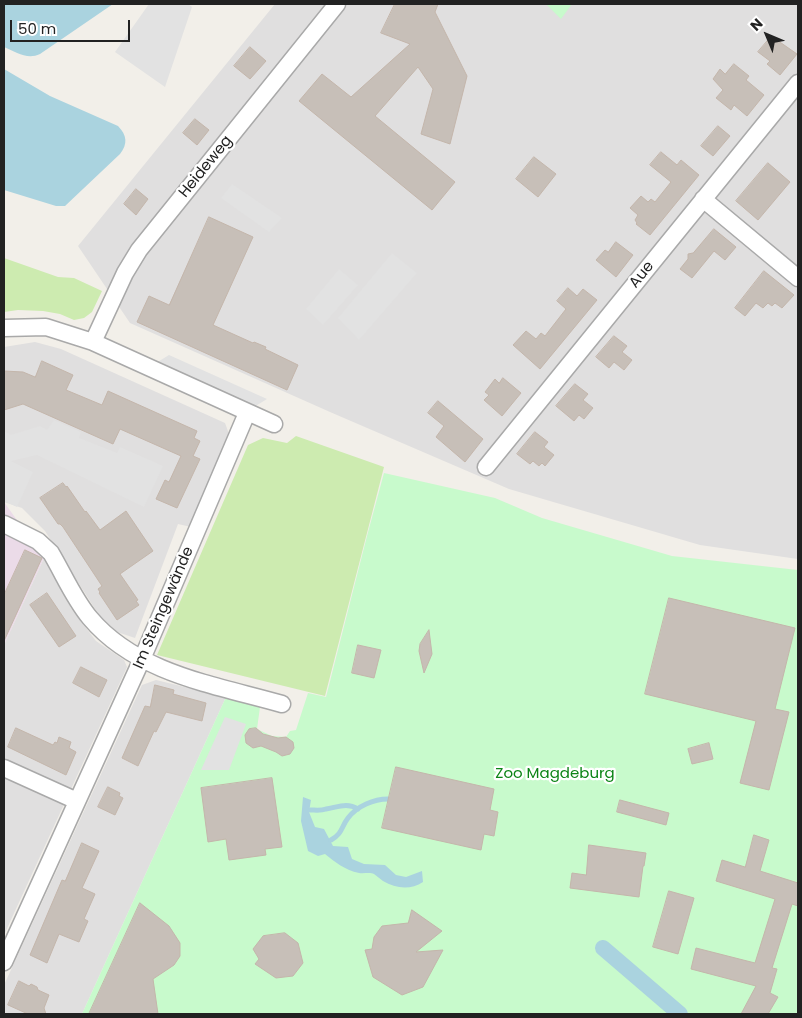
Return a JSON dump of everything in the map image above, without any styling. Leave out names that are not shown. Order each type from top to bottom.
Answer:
[{"type":"street","name":"Heideweg","points":[[93,342],[125,273],[139,250],[337,4]]},
{"type":"street","name":"Aue","points":[[486,467],[798,83]]},
{"type":"street","points":[[703,199],[798,278]]},
{"type":"street","points":[[4,328],[46,327],[93,342],[274,424]]},
{"type":"street","name":"Im Steingewände","points":[[4,962],[142,659],[247,413]]},
{"type":"street","points":[[4,524],[42,544],[51,553],[78,602],[95,624],[117,644],[164,670],[282,704]]},
{"type":"street","points":[[4,768],[77,801]]},
{"type":"shaded area","points":[[149,4],[188,4],[192,7],[165,87],[115,52]]},
{"type":"shaded area","points":[[275,4],[798,4],[798,559],[700,545],[509,489],[130,323],[78,246]]},
{"type":"shaded area","points":[[232,184],[282,218],[269,232],[221,198]]},
{"type":"shaded area","points":[[392,253],[417,273],[359,340],[338,318]]},
{"type":"shaded area","points":[[339,269],[358,285],[323,325],[306,309]]},
{"type":"shaded area","points":[[35,342],[61,349],[225,423],[229,434],[191,527],[178,524],[135,638],[117,632],[99,615],[45,531],[22,508],[4,502],[4,347]]},
{"type":"shaded area","points":[[169,355],[267,399],[254,407],[156,363]]},
{"type":"shaded area","points":[[54,420],[81,432],[79,438],[117,453],[120,447],[163,466],[144,507],[37,455],[11,461],[33,472],[17,507],[4,501],[4,431],[11,435],[40,426],[47,430]]},
{"type":"shaded area","points":[[4,502],[44,558],[4,645]]},
{"type":"shaded area","points":[[44,558],[71,608],[96,641],[124,660],[127,667],[4,935],[4,645]]},
{"type":"shaded area","points":[[156,680],[226,697],[82,1014],[4,1014],[4,985],[142,685]]},
{"type":"shaded area","points":[[225,717],[246,724],[229,770],[201,770]]},
{"type":"green space","points":[[546,4],[572,4],[561,19]]},
{"type":"green space","points":[[4,258],[58,277],[74,278],[102,291],[92,312],[84,318],[74,320],[60,314],[43,311],[18,310],[4,312]]},
{"type":"green space","points":[[296,436],[384,467],[325,696],[157,655],[248,445],[263,438],[287,443]]},
{"type":"green space","name":"Zoo Magdeburg","points":[[384,473],[495,498],[542,518],[672,556],[798,570],[798,1014],[82,1014],[226,697],[260,707],[257,729],[272,736],[286,737],[290,731],[296,730],[308,693],[326,697]]},
{"type":"water","points":[[4,4],[113,4],[40,54],[31,56],[22,55],[4,47]]},
{"type":"water","points":[[4,69],[50,96],[118,126],[125,136],[125,143],[120,154],[65,206],[56,206],[4,190]]},
{"type":"water","points":[[303,797],[311,800],[309,812],[315,827],[324,829],[333,846],[348,847],[352,859],[364,864],[385,865],[396,875],[406,877],[422,871],[423,882],[403,888],[393,886],[374,874],[349,870],[325,854],[318,856],[308,851],[301,821]]},
{"type":"building","points":[[395,4],[438,4],[435,12],[467,76],[450,144],[421,134],[433,89],[418,67],[375,116],[455,182],[432,210],[299,101],[322,74],[351,97],[410,44],[381,33]]},
{"type":"building","points":[[770,38],[772,40],[774,38],[797,54],[780,75],[767,64],[770,61],[758,52]]},
{"type":"building","points":[[250,47],[266,61],[250,79],[234,66]]},
{"type":"building","points":[[734,64],[749,76],[746,80],[764,95],[747,116],[734,105],[731,110],[716,98],[723,90],[713,79],[720,69],[725,74]]},
{"type":"building","points":[[195,119],[209,130],[197,145],[183,133]]},
{"type":"building","points":[[718,126],[730,136],[713,156],[701,146]]},
{"type":"building","points":[[661,152],[677,165],[681,160],[699,175],[650,235],[636,224],[635,220],[638,215],[630,208],[641,196],[648,202],[651,199],[655,202],[671,182],[650,165]]},
{"type":"building","points":[[534,157],[556,174],[538,197],[516,179]]},
{"type":"building","points":[[768,163],[790,182],[758,220],[736,201]]},
{"type":"building","points":[[136,189],[148,199],[136,215],[124,204]]},
{"type":"building","points":[[209,217],[253,237],[213,325],[266,347],[265,349],[298,365],[287,390],[137,322],[149,296],[169,305]]},
{"type":"building","points":[[714,229],[736,247],[725,260],[714,251],[692,278],[680,269],[688,259],[688,254],[693,253]]},
{"type":"building","points":[[616,242],[633,255],[616,277],[596,260],[605,250],[608,252]]},
{"type":"building","points":[[764,271],[794,295],[782,308],[775,303],[772,306],[768,303],[763,308],[756,303],[745,316],[735,308]]},
{"type":"building","points":[[568,288],[577,296],[583,289],[597,300],[540,369],[513,345],[526,331],[536,339],[541,333],[545,336],[566,309],[557,301]]},
{"type":"building","points":[[614,336],[627,346],[622,352],[632,360],[624,370],[614,362],[609,368],[596,357]]},
{"type":"building","points":[[42,361],[73,375],[66,390],[102,405],[108,391],[197,431],[194,438],[200,441],[193,456],[200,459],[177,508],[156,499],[165,480],[169,482],[181,456],[120,429],[113,444],[23,404],[4,410],[4,371],[23,372],[35,377]]},
{"type":"building","points":[[503,378],[521,393],[502,416],[484,400],[489,395],[485,392],[495,379],[499,383]]},
{"type":"building","points":[[575,384],[588,394],[583,400],[593,408],[584,419],[579,415],[574,421],[556,406]]},
{"type":"building","points":[[438,401],[483,439],[465,462],[436,437],[444,426],[428,413]]},
{"type":"building","points":[[535,432],[548,442],[544,447],[554,455],[545,466],[542,463],[539,466],[533,461],[530,464],[517,454]]},
{"type":"building","points":[[63,483],[100,530],[126,511],[153,551],[120,574],[138,600],[136,601],[139,605],[117,620],[99,593],[98,589],[102,586],[63,527],[58,524],[40,498]]},
{"type":"building","points":[[25,550],[42,558],[4,641],[4,595]]},
{"type":"building","points":[[47,593],[76,636],[59,647],[30,605]]},
{"type":"building","points":[[669,598],[795,628],[775,709],[789,712],[769,790],[740,783],[756,721],[645,694]]},
{"type":"building","points":[[429,630],[432,654],[424,673],[419,651],[420,644]]},
{"type":"building","points":[[358,645],[381,650],[374,678],[352,673]]},
{"type":"building","points":[[81,667],[107,680],[99,697],[73,683]]},
{"type":"building","points":[[155,685],[174,690],[173,694],[206,703],[202,721],[166,712],[156,732],[154,731],[138,766],[122,758],[145,706],[150,707]]},
{"type":"building","points":[[16,728],[53,745],[55,742],[57,743],[59,737],[71,742],[69,748],[76,752],[66,775],[8,747]]},
{"type":"building","points":[[256,728],[263,734],[278,738],[286,737],[293,742],[294,748],[290,754],[282,756],[261,746],[253,748],[246,743],[245,735],[249,729]]},
{"type":"building","points":[[709,743],[713,759],[692,764],[688,749]]},
{"type":"building","points":[[396,767],[494,789],[490,810],[498,812],[494,836],[484,834],[481,850],[382,828]]},
{"type":"building","points":[[272,778],[282,847],[265,849],[266,855],[229,860],[226,839],[208,842],[201,788]]},
{"type":"building","points":[[108,787],[120,793],[119,796],[123,798],[115,815],[98,807]]},
{"type":"building","points":[[620,800],[669,813],[666,825],[617,812]]},
{"type":"building","points":[[754,835],[769,840],[760,871],[798,883],[798,906],[792,904],[772,968],[777,969],[770,993],[778,997],[768,1014],[741,1014],[756,986],[691,969],[696,948],[755,963],[775,899],[716,881],[722,860],[745,867]]},
{"type":"building","points":[[82,843],[99,851],[82,888],[95,894],[84,919],[88,921],[79,942],[59,934],[47,963],[30,955],[62,880],[65,881]]},
{"type":"building","points":[[589,845],[646,853],[639,897],[570,888],[572,873],[586,875]]},
{"type":"building","points":[[669,891],[694,898],[678,954],[653,947]]},
{"type":"building","points":[[140,903],[169,926],[180,943],[180,956],[174,965],[153,979],[158,1014],[89,1014]]},
{"type":"building","points":[[412,910],[442,931],[416,952],[443,950],[423,987],[402,995],[373,977],[365,950],[372,949],[374,937],[382,926],[408,923]]},
{"type":"building","points":[[285,933],[298,943],[303,963],[293,976],[276,978],[255,964],[259,959],[253,949],[263,936]]},
{"type":"building","points":[[19,981],[29,986],[31,984],[49,995],[44,1008],[46,1014],[28,1014],[8,1005]]},
{"type":"waterway","points":[[331,840],[338,835],[348,818],[356,810],[372,802],[388,799]]},
{"type":"waterway","points":[[310,810],[322,810],[346,805],[358,809]]},
{"type":"waterway","points":[[603,948],[680,1014]]}]
